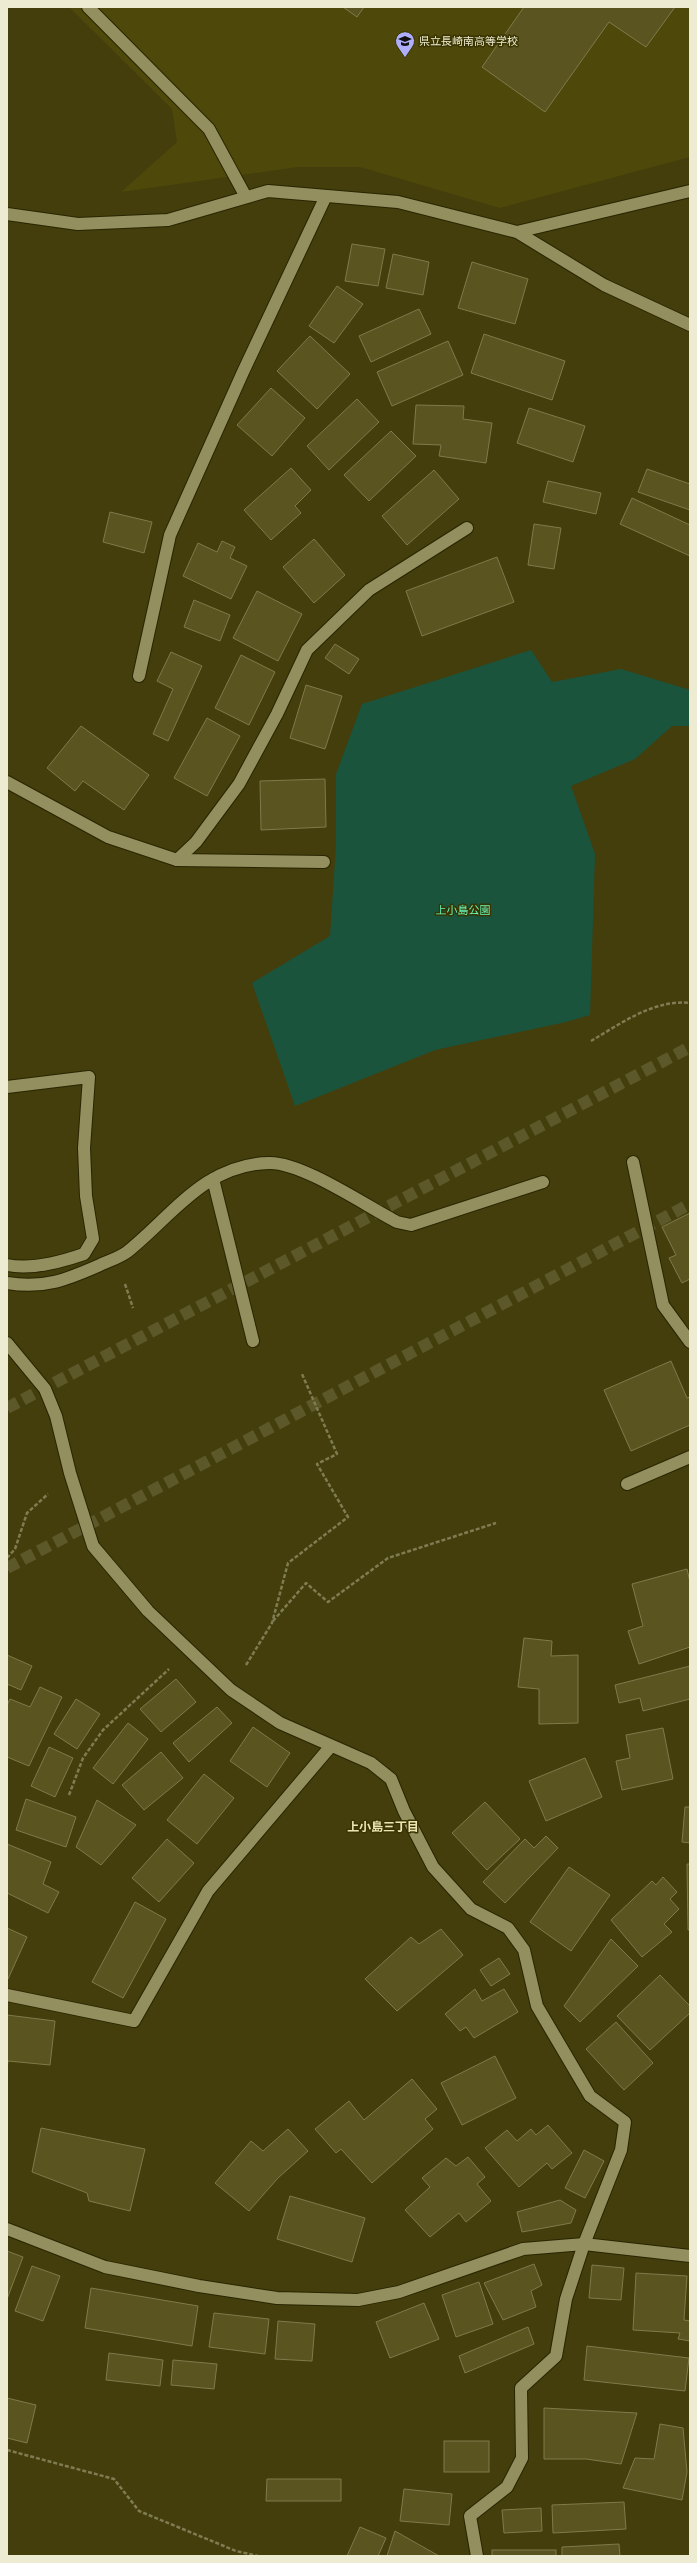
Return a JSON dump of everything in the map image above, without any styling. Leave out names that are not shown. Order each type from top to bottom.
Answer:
[{"type":"street","points":[[88,7],[209,129],[246,198]]},
{"type":"street","points":[[7,214],[78,224],[168,220],[268,191],[398,202],[517,232],[604,285],[690,325]]},
{"type":"street","points":[[517,232],[690,191]]},
{"type":"street","points":[[139,676],[170,534],[243,372],[326,196]]},
{"type":"street","points":[[177,860],[196,842],[239,784],[277,714],[307,650],[369,590],[467,528]]},
{"type":"street","points":[[7,782],[108,837],[177,860],[324,862]]},
{"type":"street","points":[[7,1086],[89,1077],[84,1148],[86,1196],[93,1239],[84,1254],[59,1262],[15,1266],[7,1265]]},
{"type":"street","points":[[7,1283],[30,1287],[65,1281],[126,1253],[203,1184],[229,1169],[270,1162],[303,1171],[397,1222],[411,1225],[543,1182]]},
{"type":"street","points":[[633,1162],[663,1305],[690,1342]]},
{"type":"street","points":[[213,1179],[253,1341]]},
{"type":"street","points":[[7,1343],[45,1389],[56,1416],[70,1473],[93,1546],[148,1611],[188,1651],[231,1690],[280,1723],[371,1763],[392,1779],[404,1811],[433,1867],[471,1908],[508,1928],[524,1950],[537,2006],[586,2090],[590,2096],[625,2122],[621,2150],[584,2244],[566,2299],[556,2356],[521,2388],[522,2458],[507,2487],[470,2516],[477,2556]]},
{"type":"street","points":[[627,1484],[690,1457]]},
{"type":"street","points":[[7,1995],[134,2021],[208,1891],[331,1746]]},
{"type":"street","points":[[7,2229],[105,2267],[277,2298],[358,2300],[399,2292],[523,2249],[584,2244],[690,2256]]},
{"type":"path","points":[[591,1042],[632,1016],[677,1001],[690,1003]]},
{"type":"path","points":[[272,1623],[288,1563],[348,1516],[317,1464],[337,1454],[302,1374]]},
{"type":"path","points":[[7,1558],[15,1549],[28,1513],[70,1473]]},
{"type":"path","points":[[231,1690],[272,1623],[306,1583],[328,1602],[388,1558],[496,1523]]},
{"type":"path","points":[[69,1796],[83,1758],[103,1730],[188,1651]]},
{"type":"path","points":[[7,2450],[114,2479],[139,2511],[236,2551],[258,2556]]},
{"type":"shaded area","name":"県立長崎南高等学校","points":[[69,7],[690,7],[690,157],[500,208],[360,167],[298,167],[121,192],[177,142],[172,109]]},
{"type":"green space","name":"上小島公園","points":[[531,650],[552,682],[621,669],[690,690],[690,726],[672,726],[635,759],[571,786],[595,854],[590,1015],[566,1022],[435,1050],[295,1106],[252,983],[330,936],[336,845],[336,774],[362,704]]},
{"type":"building","points":[[343,7],[364,7],[357,17]]},
{"type":"building","points":[[524,7],[675,7],[646,47],[609,22],[545,112],[482,67]]},
{"type":"building","points":[[352,244],[385,249],[378,286],[345,281]]},
{"type":"building","points":[[393,254],[429,262],[423,295],[386,288]]},
{"type":"building","points":[[472,262],[528,279],[515,324],[458,308]]},
{"type":"building","points":[[337,286],[363,304],[334,343],[309,326]]},
{"type":"building","points":[[419,309],[431,334],[371,362],[359,336]]},
{"type":"building","points":[[484,334],[565,361],[552,400],[471,373]]},
{"type":"building","points":[[310,336],[350,374],[317,409],[277,371]]},
{"type":"building","points":[[448,341],[463,375],[392,406],[377,372]]},
{"type":"building","points":[[271,388],[305,418],[272,456],[237,425]]},
{"type":"building","points":[[357,399],[379,422],[329,470],[307,446]]},
{"type":"building","points":[[416,405],[464,406],[463,419],[492,423],[486,463],[439,456],[441,445],[413,444]]},
{"type":"building","points":[[529,408],[585,426],[573,462],[517,443]]},
{"type":"building","points":[[391,431],[416,456],[369,501],[344,475]]},
{"type":"building","points":[[291,468],[311,490],[295,506],[301,513],[271,540],[244,510]]},
{"type":"building","points":[[647,469],[690,484],[690,510],[638,492]]},
{"type":"building","points":[[434,470],[459,499],[407,545],[382,516]]},
{"type":"building","points":[[548,481],[601,493],[596,514],[543,502]]},
{"type":"building","points":[[632,498],[690,525],[690,556],[620,524]]},
{"type":"building","points":[[110,512],[152,522],[144,553],[103,542]]},
{"type":"building","points":[[534,524],[561,528],[554,569],[528,565]]},
{"type":"building","points":[[314,539],[345,575],[314,603],[283,567]]},
{"type":"building","points":[[222,541],[235,547],[230,558],[247,566],[231,599],[183,576],[198,543],[217,552]]},
{"type":"building","points":[[497,557],[514,602],[422,636],[406,591]]},
{"type":"building","points":[[257,591],[302,614],[278,661],[233,638]]},
{"type":"building","points":[[194,600],[230,615],[220,641],[184,627]]},
{"type":"building","points":[[335,644],[359,659],[349,674],[325,658]]},
{"type":"building","points":[[171,652],[202,666],[168,741],[153,734],[173,689],[157,681]]},
{"type":"building","points":[[241,655],[275,672],[249,725],[215,708]]},
{"type":"building","points":[[306,685],[342,696],[325,749],[290,738]]},
{"type":"building","points":[[207,718],[240,736],[207,796],[174,778]]},
{"type":"building","points":[[81,726],[149,775],[124,810],[83,781],[75,791],[47,768]]},
{"type":"building","points":[[325,779],[326,827],[261,830],[260,781]]},
{"type":"building","points":[[690,1213],[690,1279],[682,1283],[669,1258],[676,1255],[662,1227]]},
{"type":"building","points":[[671,1361],[687,1398],[690,1397],[690,1425],[631,1451],[604,1390]]},
{"type":"building","points":[[687,1569],[690,1582],[690,1647],[639,1664],[628,1631],[643,1626],[632,1584]]},
{"type":"building","points":[[524,1638],[552,1641],[551,1656],[578,1655],[578,1723],[539,1724],[539,1689],[518,1687]]},
{"type":"building","points":[[7,1655],[32,1666],[21,1690],[7,1684]]},
{"type":"building","points":[[690,1666],[690,1699],[643,1711],[640,1698],[619,1703],[615,1685]]},
{"type":"building","points":[[176,1679],[196,1702],[161,1732],[140,1709]]},
{"type":"building","points":[[40,1687],[62,1697],[29,1766],[7,1757],[7,1705],[10,1699],[30,1707]]},
{"type":"building","points":[[76,1699],[100,1714],[77,1749],[54,1734]]},
{"type":"building","points":[[217,1707],[232,1723],[189,1762],[173,1743]]},
{"type":"building","points":[[128,1723],[148,1739],[113,1784],[93,1768]]},
{"type":"building","points":[[253,1727],[290,1753],[267,1787],[230,1761]]},
{"type":"building","points":[[663,1728],[673,1779],[622,1790],[616,1761],[630,1758],[626,1735]]},
{"type":"building","points":[[49,1747],[73,1758],[55,1797],[31,1786]]},
{"type":"building","points":[[161,1752],[183,1778],[144,1810],[122,1785]]},
{"type":"building","points":[[585,1758],[602,1797],[546,1821],[529,1781]]},
{"type":"building","points":[[204,1774],[234,1798],[197,1844],[167,1820]]},
{"type":"building","points":[[26,1799],[76,1817],[66,1847],[16,1830]]},
{"type":"building","points":[[97,1800],[136,1825],[101,1865],[76,1847]]},
{"type":"building","points":[[485,1802],[520,1839],[487,1870],[452,1833]]},
{"type":"building","points":[[685,1807],[690,1807],[690,1843],[682,1842]]},
{"type":"building","points":[[546,1836],[558,1848],[505,1903],[483,1882],[525,1839],[534,1848]]},
{"type":"building","points":[[167,1839],[194,1863],[159,1902],[132,1878]]},
{"type":"building","points":[[7,1844],[51,1862],[43,1884],[59,1892],[48,1913],[7,1893]]},
{"type":"building","points":[[687,1864],[690,1864],[690,1930],[688,1930]]},
{"type":"building","points":[[569,1867],[610,1895],[571,1951],[530,1922]]},
{"type":"building","points":[[663,1877],[677,1892],[670,1899],[679,1909],[664,1924],[672,1932],[642,1957],[611,1920],[652,1881],[656,1885]]},
{"type":"building","points":[[135,1902],[166,1919],[123,1998],[92,1982]]},
{"type":"building","points":[[7,1928],[27,1937],[8,1979],[7,1978]]},
{"type":"building","points":[[441,1929],[463,1955],[397,2011],[365,1979],[411,1937],[419,1944]]},
{"type":"building","points":[[611,1939],[638,1966],[580,2022],[564,2006]]},
{"type":"building","points":[[499,1958],[510,1974],[491,1986],[480,1970]]},
{"type":"building","points":[[660,1975],[690,2006],[690,2013],[650,2050],[617,2016]]},
{"type":"building","points":[[475,1989],[482,2001],[504,1989],[518,2012],[474,2038],[466,2027],[460,2031],[445,2014]]},
{"type":"building","points":[[7,2015],[55,2021],[50,2065],[8,2061],[7,2068]]},
{"type":"building","points":[[616,2022],[653,2063],[624,2090],[586,2049]]},
{"type":"building","points":[[495,2056],[516,2098],[462,2125],[441,2083]]},
{"type":"building","points":[[412,2079],[437,2109],[425,2119],[433,2129],[372,2183],[341,2149],[336,2153],[315,2129],[349,2101],[364,2120]]},
{"type":"building","points":[[548,2125],[572,2153],[552,2169],[547,2163],[519,2187],[485,2148],[507,2130],[517,2141],[531,2129],[536,2135]]},
{"type":"building","points":[[41,2128],[145,2149],[130,2211],[89,2201],[87,2193],[32,2172]]},
{"type":"building","points":[[288,2129],[308,2151],[278,2178],[249,2211],[215,2183],[251,2141],[263,2151]]},
{"type":"building","points":[[584,2150],[604,2161],[585,2198],[565,2188]]},
{"type":"building","points":[[468,2157],[485,2177],[477,2184],[491,2201],[466,2222],[459,2213],[430,2237],[405,2210],[430,2187],[422,2178],[446,2158],[456,2166]]},
{"type":"building","points":[[290,2196],[365,2218],[352,2262],[277,2239]]},
{"type":"building","points":[[560,2200],[576,2210],[571,2223],[522,2232],[517,2212]]},
{"type":"building","points":[[7,2251],[23,2257],[7,2299]]},
{"type":"building","points":[[534,2264],[542,2285],[531,2291],[536,2307],[503,2320],[484,2283]]},
{"type":"building","points":[[592,2265],[624,2268],[621,2300],[589,2298]]},
{"type":"building","points":[[32,2266],[60,2276],[43,2321],[15,2311]]},
{"type":"building","points":[[636,2273],[687,2276],[684,2320],[690,2321],[690,2341],[678,2339],[680,2333],[633,2330]]},
{"type":"building","points":[[479,2282],[493,2324],[456,2337],[442,2295]]},
{"type":"building","points":[[91,2288],[198,2306],[192,2346],[85,2328]]},
{"type":"building","points":[[424,2303],[439,2339],[390,2358],[376,2322]]},
{"type":"building","points":[[214,2313],[269,2319],[265,2354],[209,2347]]},
{"type":"building","points":[[278,2321],[315,2324],[312,2361],[275,2359]]},
{"type":"building","points":[[528,2327],[534,2344],[465,2373],[459,2356]]},
{"type":"building","points":[[587,2346],[689,2358],[685,2391],[584,2380]]},
{"type":"building","points":[[109,2353],[163,2360],[160,2386],[106,2380]]},
{"type":"building","points":[[173,2360],[217,2364],[214,2389],[171,2385]]},
{"type":"building","points":[[7,2398],[36,2405],[27,2443],[7,2438]]},
{"type":"building","points":[[544,2408],[637,2413],[621,2464],[586,2459],[544,2459]]},
{"type":"building","points":[[660,2424],[683,2428],[687,2472],[682,2500],[623,2488],[635,2458],[654,2459]]},
{"type":"building","points":[[444,2441],[489,2441],[489,2472],[444,2472]]},
{"type":"building","points":[[267,2479],[341,2479],[341,2501],[266,2501]]},
{"type":"building","points":[[404,2489],[452,2494],[449,2525],[400,2521]]},
{"type":"building","points":[[624,2502],[626,2529],[553,2533],[552,2505]]},
{"type":"building","points":[[541,2508],[542,2531],[504,2533],[502,2510]]},
{"type":"building","points":[[360,2527],[386,2538],[378,2556],[347,2556]]},
{"type":"building","points":[[395,2531],[439,2556],[387,2556]]},
{"type":"building","points":[[619,2544],[620,2556],[562,2556],[562,2547]]},
{"type":"building","points":[[492,2550],[556,2550],[556,2556],[492,2556]]},
{"type":"tunnel","points":[[7,1408],[690,1047]]},
{"type":"tunnel","points":[[7,1568],[690,1204]]},
{"type":"place","name":"県立長崎南高等学校","points":[[405,58]]},
{"type":"district","name":"上小島三丁目","points":[[383,1827]]}]
